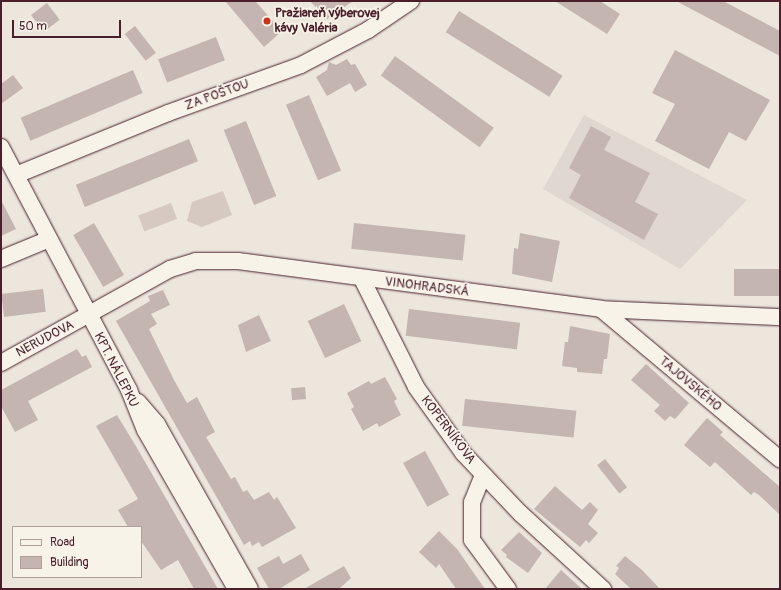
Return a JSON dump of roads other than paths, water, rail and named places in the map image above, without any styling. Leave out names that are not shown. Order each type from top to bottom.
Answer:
[{"type":"street","name":"ZA POŠTOU","points":[[16,175],[168,113],[301,65],[368,30],[410,1]]},
{"type":"street","name":"KPT. NÁLEPKU","points":[[1,147],[88,316],[129,390],[145,430],[236,589]]},
{"type":"street","points":[[1,259],[48,239]]},
{"type":"street","name":"VINOHRADSKÁ","points":[[88,316],[170,269],[196,261],[238,261],[362,279],[601,309],[780,317]]},
{"type":"street","name":"KOPERNÍKOVA","points":[[362,279],[416,387],[463,453],[520,513],[603,589]]},
{"type":"street","name":"TAJOVSKÉHO","points":[[601,309],[780,459]]},
{"type":"street","name":"NERUDOVA","points":[[1,363],[88,316]]},
{"type":"street","points":[[129,390],[157,424],[250,589]]},
{"type":"street","points":[[483,475],[472,502],[472,540],[508,589]]},
{"type":"place","name":"Pražiareň výberovej kávy Valéria","points":[[267,21]]}]
